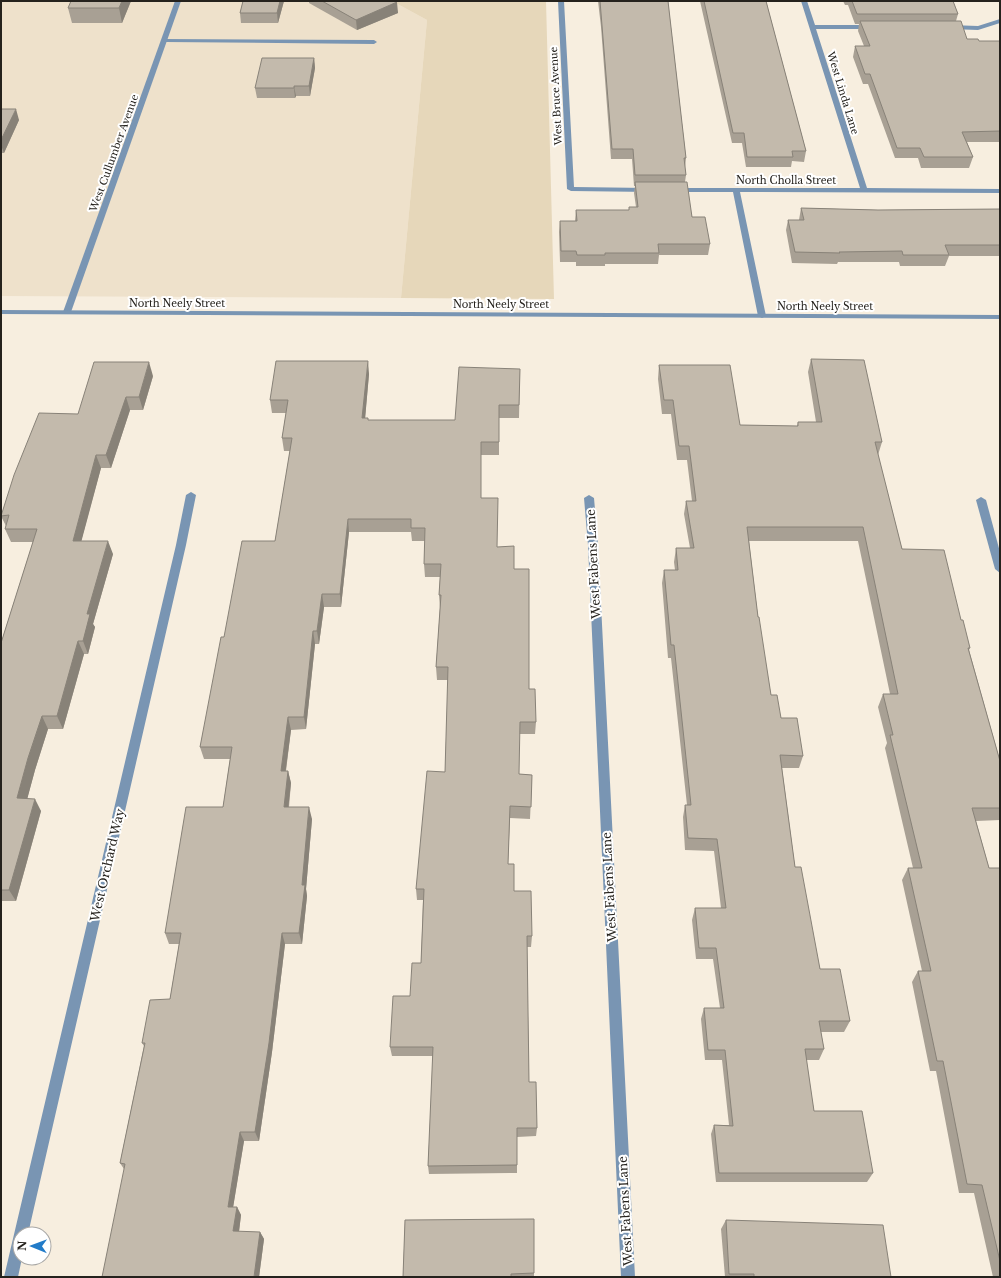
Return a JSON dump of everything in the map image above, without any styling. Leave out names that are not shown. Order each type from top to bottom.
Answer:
[{"type":"street","name":"West Cullumber Avenue","points":[[67,312],[178,1]]},
{"type":"street","name":"West Bruce Avenue","points":[[561,1],[571,189]]},
{"type":"street","name":"West Linda Lane","points":[[804,1],[864,190]]},
{"type":"street","points":[[946,27],[978,28],[1000,22]]},
{"type":"street","points":[[812,27],[875,27]]},
{"type":"street","points":[[165,40],[374,42]]},
{"type":"street","name":"North Cholla Street","points":[[571,189],[1000,191]]},
{"type":"street","points":[[736,190],[762,316]]},
{"type":"street","name":"North Neely Street","points":[[1,312],[1000,317]]},
{"type":"street","name":"West Orchard Way","points":[[22,1226],[181,545],[191,495]]},
{"type":"street","name":"West Fabens Lane","points":[[589,498],[593,553],[628,1277]]},
{"type":"street","points":[[981,500],[1000,569]]},
{"type":"street","name":"West Orchard Way","points":[[11,1277],[13,1266]]},
{"type":"shaded area","points":[[1,1],[392,1],[427,20],[401,298],[1,296]]},
{"type":"shaded area","points":[[392,1],[546,1],[554,299],[401,298],[427,20]]},
{"type":"building","points":[[71,1],[122,1],[119,8],[68,8]]},
{"type":"building","points":[[243,1],[280,1],[277,13],[240,13]]},
{"type":"building","points":[[322,1],[394,1],[397,2],[356,20]]},
{"type":"building","points":[[600,1],[668,1],[686,158],[684,158],[686,175],[635,175],[633,149],[612,149]]},
{"type":"building","points":[[704,1],[766,1],[806,151],[792,151],[793,157],[747,157],[744,133],[733,133]]},
{"type":"building","points":[[852,1],[953,1],[958,14],[857,14]]},
{"type":"building","points":[[860,21],[961,21],[967,39],[978,39],[979,41],[1000,41],[1000,131],[962,132],[973,157],[924,157],[920,148],[897,148],[870,74],[865,74],[855,46],[870,46]]},
{"type":"building","points":[[262,58],[314,58],[309,86],[294,86],[294,88],[255,88]]},
{"type":"building","points":[[1,109],[16,109],[1,140]]},
{"type":"building","points":[[635,182],[687,182],[692,217],[705,217],[710,244],[658,244],[659,253],[605,253],[605,255],[577,255],[576,251],[561,251],[560,221],[577,221],[576,210],[629,210],[629,207],[638,207]]},
{"type":"building","points":[[801,208],[878,210],[1000,209],[1000,245],[945,245],[949,255],[903,255],[902,251],[839,252],[840,253],[795,252],[788,220],[804,220]]},
{"type":"building","points":[[811,359],[864,360],[882,442],[875,442],[902,549],[944,550],[961,620],[963,620],[970,648],[968,648],[1000,761],[1000,808],[972,808],[989,868],[1000,868],[1000,1261],[982,1185],[967,1184],[943,1061],[937,1061],[918,971],[931,971],[908,868],[922,868],[890,735],[893,735],[883,694],[898,694],[863,527],[747,527],[758,617],[771,695],[777,695],[781,718],[797,718],[803,756],[780,755],[795,867],[801,867],[820,969],[840,969],[850,1021],[819,1021],[824,1049],[805,1049],[814,1111],[862,1111],[873,1173],[719,1173],[714,1125],[733,1126],[725,1050],[708,1050],[704,1008],[724,1008],[716,948],[699,948],[695,908],[726,908],[717,839],[688,838],[685,805],[691,805],[674,645],[671,645],[664,570],[678,570],[676,548],[694,548],[686,501],[696,501],[689,446],[679,446],[673,400],[664,400],[659,365],[730,365],[740,425],[798,426],[798,422],[822,422]]},
{"type":"building","points":[[276,361],[368,361],[362,418],[368,418],[368,420],[455,420],[459,367],[520,369],[519,405],[499,405],[499,442],[481,442],[481,498],[498,498],[497,547],[514,546],[514,569],[529,569],[529,689],[535,689],[536,722],[520,722],[519,774],[532,775],[531,807],[510,806],[508,864],[514,864],[514,891],[531,891],[532,936],[527,936],[529,1082],[536,1082],[537,1128],[517,1128],[517,1165],[428,1166],[433,1047],[390,1047],[393,996],[410,996],[412,963],[421,963],[424,889],[416,889],[427,771],[445,772],[448,667],[436,667],[441,595],[439,595],[441,564],[424,564],[425,528],[411,528],[411,519],[348,519],[340,594],[322,594],[317,631],[313,631],[304,717],[288,717],[281,771],[288,771],[284,807],[309,807],[302,885],[305,885],[299,933],[282,933],[269,1043],[255,1132],[240,1132],[228,1207],[237,1207],[233,1231],[260,1232],[254,1277],[102,1277],[125,1164],[120,1163],[145,1043],[142,1043],[150,1000],[170,999],[181,933],[165,933],[186,807],[223,807],[232,747],[200,747],[221,637],[224,637],[242,541],[275,541],[292,438],[282,438],[288,400],[270,400]]},
{"type":"building","points":[[94,362],[149,362],[139,397],[126,397],[106,455],[96,455],[73,541],[108,541],[87,614],[90,614],[83,641],[78,641],[57,716],[42,716],[28,758],[17,798],[35,799],[9,890],[1,890],[1,643],[37,529],[5,529],[9,515],[1,516],[14,475],[39,413],[78,414]]},
{"type":"building","points":[[534,1219],[534,1273],[511,1274],[511,1277],[403,1277],[405,1220]]},
{"type":"building","points":[[726,1220],[883,1225],[891,1277],[754,1277],[754,1274],[729,1274]]}]
